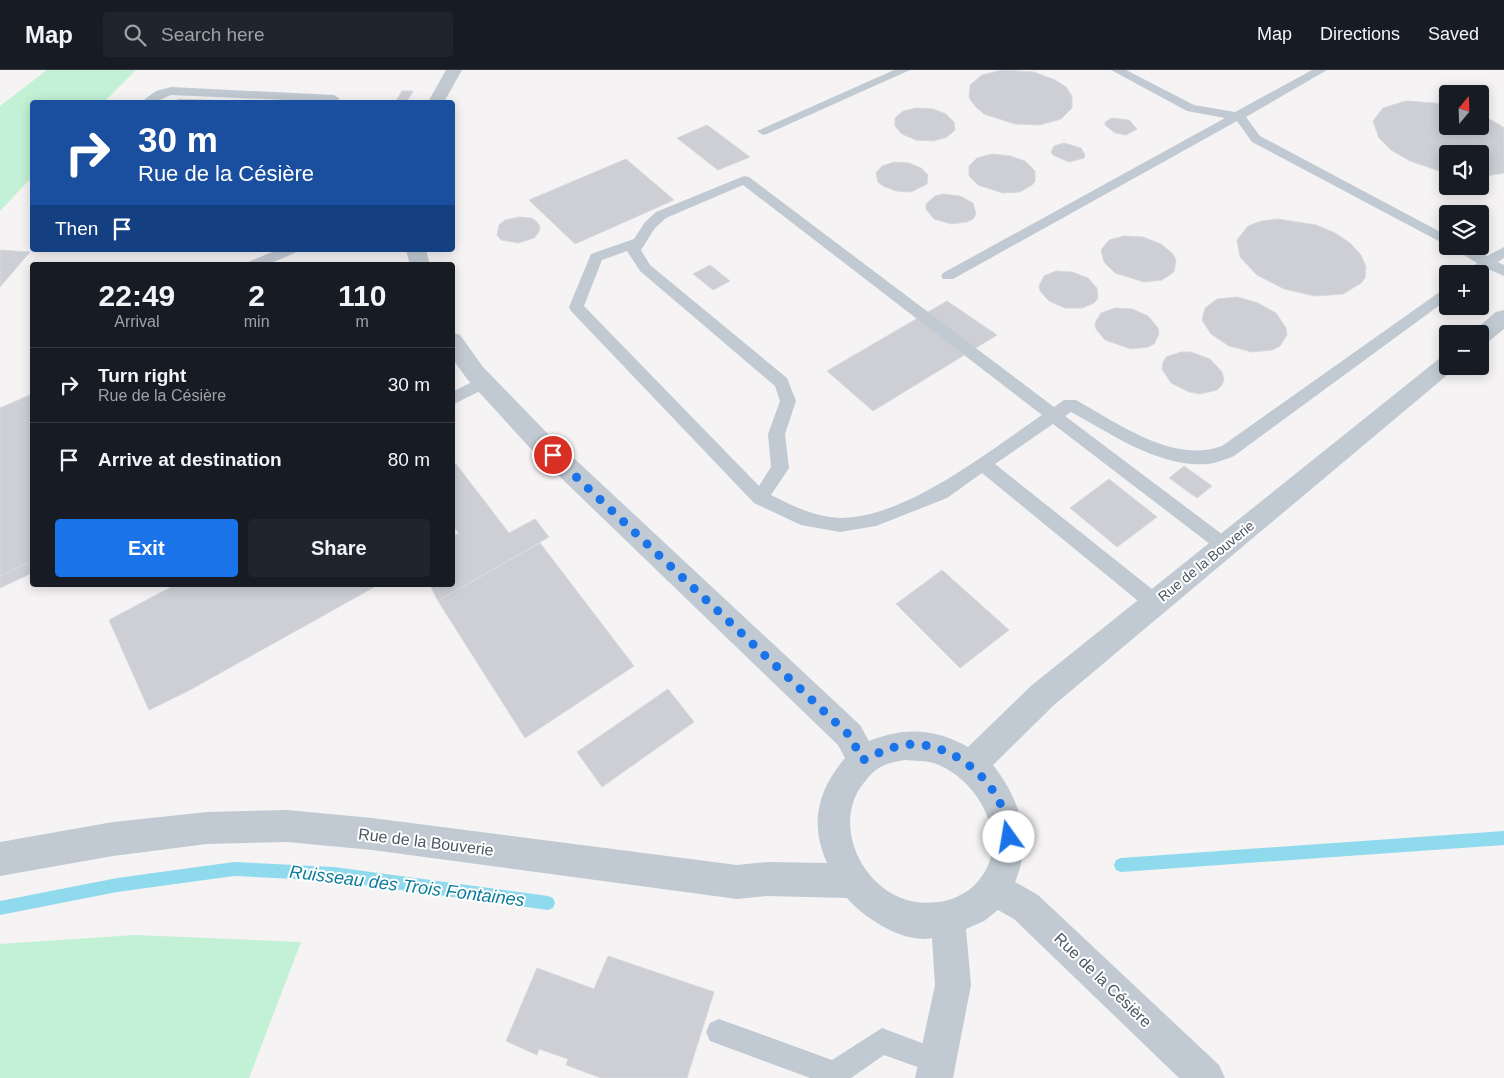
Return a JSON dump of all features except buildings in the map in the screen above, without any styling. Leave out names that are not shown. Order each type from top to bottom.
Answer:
[{"type":"street","points":[[437,100],[454,70]]},
{"type":"street","points":[[1489,330],[1504,317]]},
{"type":"street","points":[[455,344],[475,373],[538,442],[849,735],[863,760]]},
{"type":"street","name":"Rue de la Bouverie","points":[[970,766],[1043,695],[1439,371]]},
{"type":"street","points":[[904,745],[927,746],[949,753],[970,766],[990,786],[1003,810],[1009,837],[1007,864],[995,889],[975,908],[948,920],[921,921],[895,914],[871,901],[852,881],[838,855],[832,828],[835,801],[846,778],[863,760],[882,750],[904,745]]},
{"type":"street","name":"Rue de la Bouverie","points":[[0,859],[112,839],[207,828],[287,826],[372,834],[736,882],[767,879],[852,881]]},
{"type":"street","name":"Rue de la Césière","points":[[995,889],[1026,908],[1206,1078]]},
{"type":"street","points":[[936,1070],[953,985],[948,920]]},
{"type":"lane","points":[[764,131],[904,70]]},
{"type":"lane","points":[[1118,70],[1192,108],[1240,117],[1256,139],[1439,237]]},
{"type":"lane","points":[[948,276],[1240,117],[1321,70]]},
{"type":"lane","points":[[150,100],[171,90],[333,100]]},
{"type":"lane","points":[[760,498],[780,468],[776,443],[778,430],[787,410],[789,395],[781,382],[645,268],[634,250],[650,225],[661,215],[744,180],[1225,546]]},
{"type":"lane","points":[[638,242],[596,258],[576,307],[760,498],[807,520],[840,525],[876,519],[941,493],[1070,404],[1147,444],[1176,456],[1209,458],[1228,451],[1439,298]]},
{"type":"lane","points":[[1484,265],[1504,250]]},
{"type":"lane","points":[[260,262],[285,252]]},
{"type":"lane","points":[[1472,255],[1504,271]]},
{"type":"lane","points":[[455,397],[484,382]]},
{"type":"lane","points":[[984,465],[1155,603]]},
{"type":"lane","points":[[719,1032],[834,1074],[882,1042],[936,1070]]},
{"type":"green space","points":[[47,70],[136,70],[106,100],[30,100],[30,179],[0,211],[0,106]]},
{"type":"green space","points":[[135,935],[301,942],[249,1078],[0,1078],[0,944]]},
{"type":"waterway","points":[[1121,865],[1504,838]]},
{"type":"waterway","name":"Ruisseau des Trois Fontaines","points":[[0,908],[117,885],[234,869],[334,874],[548,903]]},
{"type":"route","points":[[553,455],[849,735],[863,760],[882,750],[904,745],[927,746],[949,753],[970,766],[990,786],[1003,810],[1009,837]]}]
